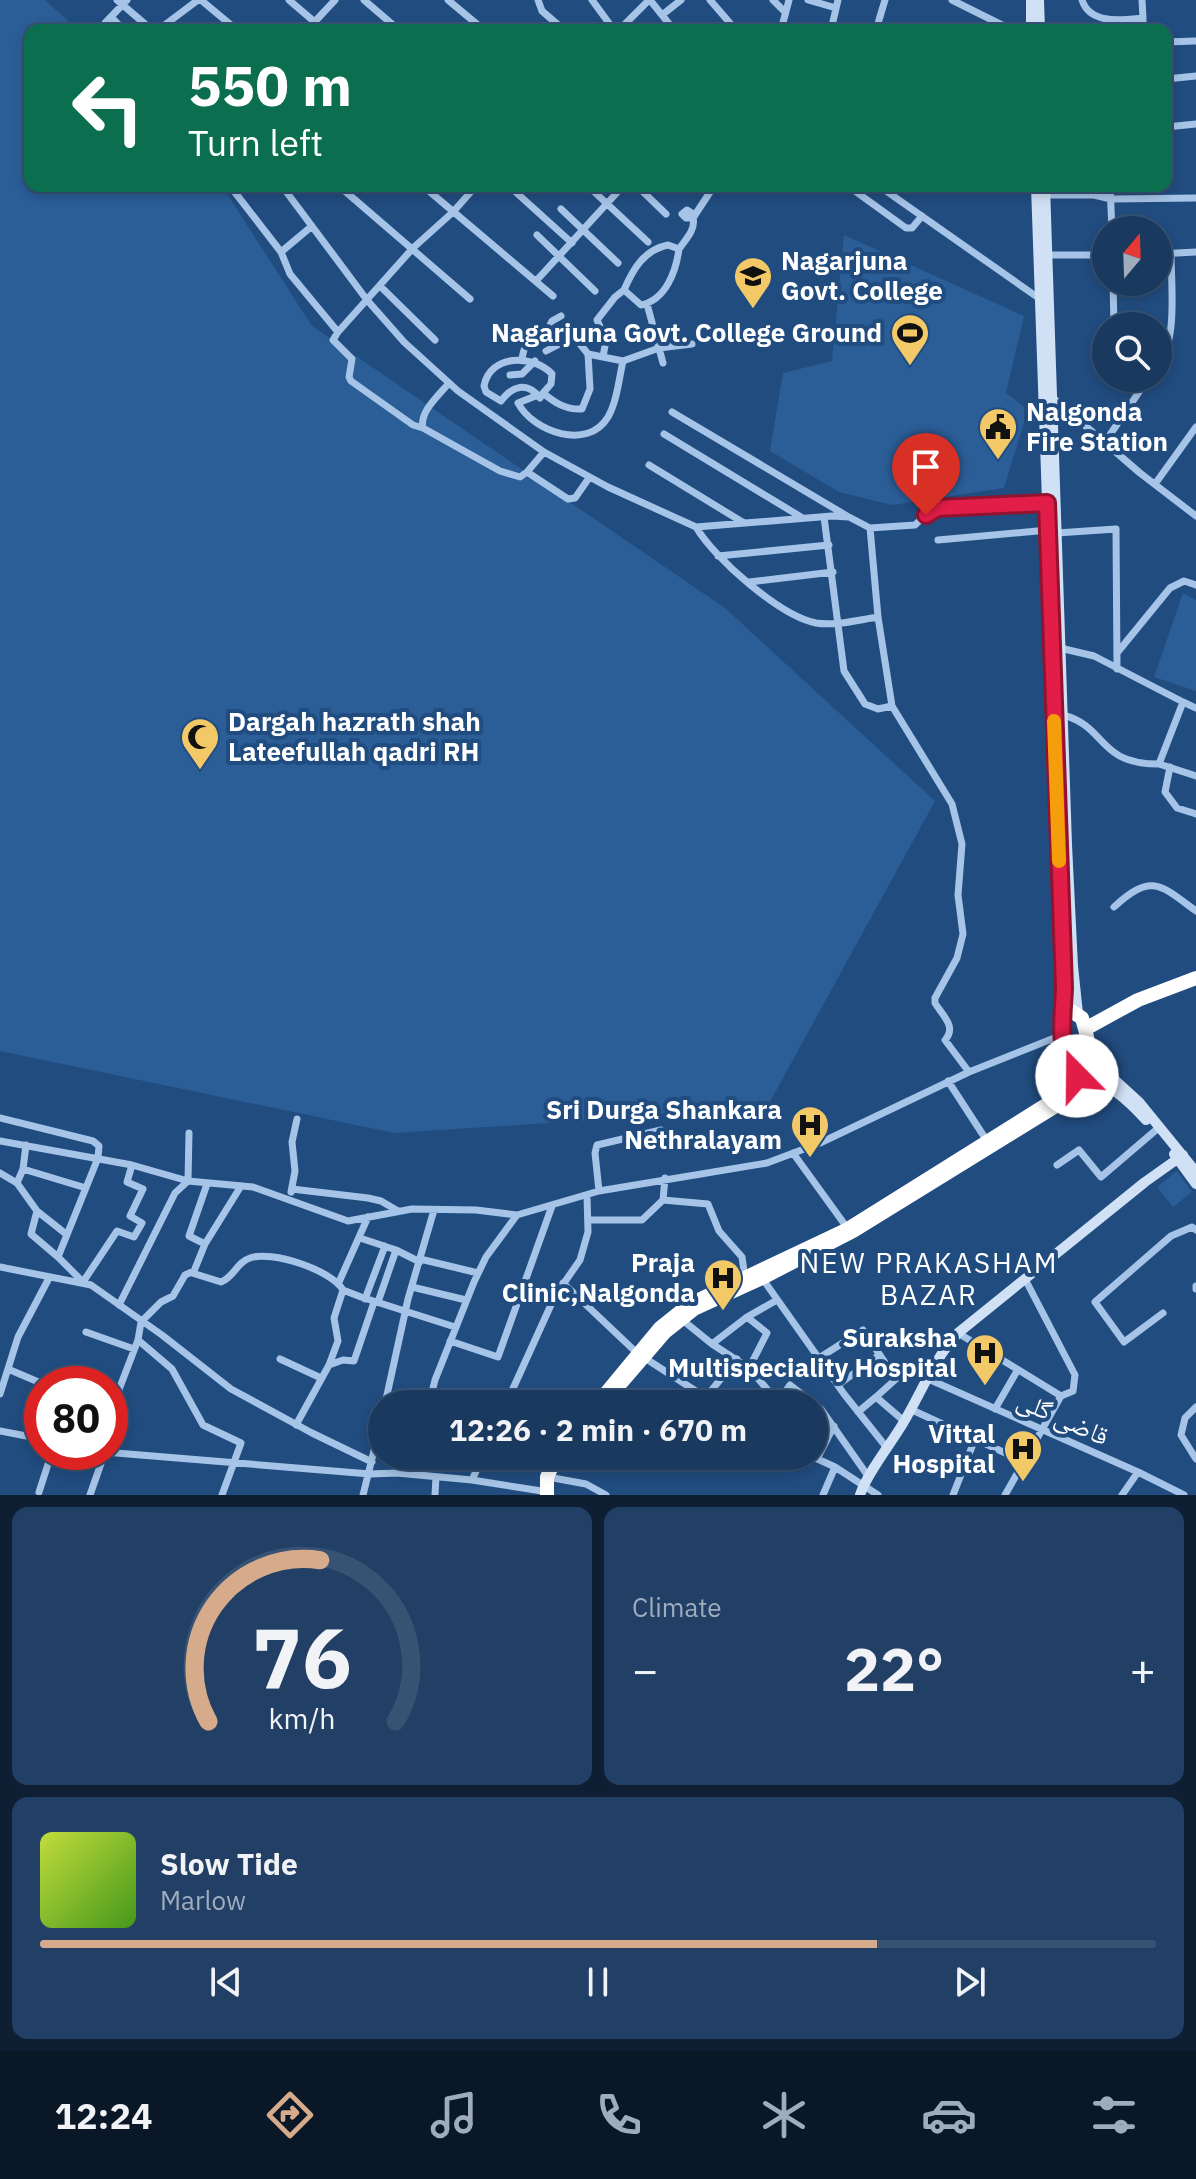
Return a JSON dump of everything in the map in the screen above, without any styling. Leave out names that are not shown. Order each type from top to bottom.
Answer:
[{"type":"highway","points":[[1083,1026],[1138,1000],[1196,978]]},
{"type":"highway","points":[[609,1390],[639,1355],[676,1314],[714,1292],[848,1229],[1057,1098],[1070,1084],[1071,1069],[1062,1035],[1063,1018],[1071,1011],[1083,1026],[1090,1061],[1087,1078],[1072,1096],[840,1238],[680,1318],[639,1355],[613,1390]]},
{"type":"highway","points":[[1071,1069],[1077,1076],[1087,1078]]},
{"type":"main road","points":[[1031,0],[1031,24]]},
{"type":"main road","points":[[1039,0],[1040,24]]},
{"type":"main road","points":[[1037,192],[1053,398],[1063,1018]]},
{"type":"main road","points":[[1046,192],[1040,299],[1047,503],[1053,532],[1060,648],[1070,921],[1083,1026],[1105,1071],[1139,1102],[1196,1184]]},
{"type":"main road","points":[[1087,1078],[1117,1091],[1196,1172]]},
{"type":"main road","points":[[864,1486],[926,1378],[958,1333],[1180,1157]]},
{"type":"street","points":[[164,24],[200,0],[226,24]]},
{"type":"street","points":[[289,0],[317,24]]},
{"type":"street","points":[[315,22],[335,0]]},
{"type":"street","points":[[364,0],[392,24]]},
{"type":"street","points":[[448,0],[477,24]]},
{"type":"street","points":[[538,0],[542,11],[557,24]]},
{"type":"street","points":[[592,0],[612,24]]},
{"type":"street","points":[[624,24],[650,0],[669,24]]},
{"type":"street","points":[[662,15],[681,0]]},
{"type":"street","points":[[710,0],[731,24]]},
{"type":"street","points":[[773,0],[785,12]]},
{"type":"street","points":[[782,24],[789,0]]},
{"type":"street","points":[[808,0],[837,4],[832,24]]},
{"type":"street","points":[[878,24],[885,0]]},
{"type":"street","points":[[952,0],[1000,24]]},
{"type":"street","points":[[1082,0],[1088,10],[1101,17],[1117,20],[1143,18]]},
{"type":"street","points":[[1142,0],[1143,24]]},
{"type":"street","points":[[107,24],[122,1],[148,24]]},
{"type":"street","points":[[111,17],[118,24]]},
{"type":"street","points":[[1172,42],[1196,41]]},
{"type":"street","points":[[1172,78],[1196,76]]},
{"type":"street","points":[[1172,126],[1196,124]]},
{"type":"street","points":[[235,192],[281,252],[290,274],[338,332]]},
{"type":"street","points":[[286,192],[367,300],[404,342],[449,383],[544,452],[589,478],[696,527],[849,517]]},
{"type":"street","points":[[346,192],[470,299]]},
{"type":"street","points":[[430,192],[553,296]]},
{"type":"street","points":[[471,192],[413,248],[338,332],[334,342],[352,359],[351,381],[413,425],[500,471],[520,477],[544,452]]},
{"type":"street","points":[[516,192],[572,243]]},
{"type":"street","points":[[594,192],[648,242]]},
{"type":"street","points":[[536,281],[618,192]]},
{"type":"street","points":[[643,192],[666,214]]},
{"type":"street","points":[[624,290],[641,305],[664,292],[677,265],[679,249],[691,233],[693,218],[710,192]]},
{"type":"street","points":[[856,192],[906,228],[913,227],[922,216]]},
{"type":"street","points":[[888,192],[1040,299]]},
{"type":"street","points":[[1058,192],[1111,199],[1196,198]]},
{"type":"street","points":[[1110,192],[1112,216]]},
{"type":"street","points":[[561,209],[618,263]]},
{"type":"street","points":[[281,252],[312,226]]},
{"type":"street","points":[[537,235],[595,291]]},
{"type":"street","points":[[603,357],[606,340],[597,320],[624,290],[637,266],[653,250],[668,245],[679,249]]},
{"type":"street","points":[[1172,253],[1196,252]]},
{"type":"street","points":[[1043,255],[1092,255]]},
{"type":"street","points":[[380,286],[435,340]]},
{"type":"street","points":[[647,304],[663,363]]},
{"type":"street","points":[[522,360],[524,348],[561,316]]},
{"type":"street","points":[[544,330],[575,336],[588,354],[590,389],[582,409],[572,410],[539,392],[517,387],[500,394],[501,401],[486,392],[485,379],[499,364],[522,360],[535,361],[544,366],[552,374],[551,384],[539,392],[518,403],[535,424],[562,434],[580,435],[594,431],[609,415],[623,361]]},
{"type":"street","points":[[544,330],[559,342]]},
{"type":"street","points":[[546,351],[575,336]]},
{"type":"street","points":[[588,354],[623,361],[659,348],[692,344]]},
{"type":"street","points":[[510,375],[522,374],[535,361]]},
{"type":"street","points":[[423,428],[424,414],[449,383]]},
{"type":"street","points":[[1105,442],[1139,392]]},
{"type":"street","points":[[1053,398],[1196,516]]},
{"type":"street","points":[[672,412],[870,528],[915,525],[937,508],[1047,503]]},
{"type":"street","points":[[1053,424],[1073,415]]},
{"type":"street","points":[[1155,484],[1196,427]]},
{"type":"street","points":[[664,434],[803,518]]},
{"type":"street","points":[[649,465],[746,524]]},
{"type":"street","points":[[527,472],[571,500],[589,478]]},
{"type":"street","points":[[824,517],[844,671],[865,704],[873,708],[892,706]]},
{"type":"street","points":[[696,527],[718,556],[797,617],[816,623],[878,617]]},
{"type":"street","points":[[870,528],[878,617],[892,706],[952,804],[959,825],[962,854],[958,895],[963,934],[957,958],[935,1003],[951,1026],[945,1040],[969,1072]]},
{"type":"street","points":[[938,540],[1116,529],[1117,669]]},
{"type":"street","points":[[718,556],[829,545]]},
{"type":"street","points":[[749,582],[833,572]]},
{"type":"street","points":[[1117,653],[1170,588],[1184,581],[1196,585]]},
{"type":"street","points":[[1060,648],[1094,656],[1196,708]]},
{"type":"street","points":[[1159,764],[1183,702]]},
{"type":"street","points":[[1063,715],[1084,722],[1115,755],[1137,764],[1159,764],[1196,776]]},
{"type":"street","points":[[1170,767],[1165,792],[1177,808],[1196,814]]},
{"type":"street","points":[[1114,907],[1128,894],[1145,885],[1155,884],[1164,887],[1196,911]]},
{"type":"street","points":[[0,1141],[132,1165],[188,1181],[262,1189],[287,1201],[348,1221],[399,1211],[476,1210],[517,1215],[599,1191],[665,1178],[740,1169],[793,1153],[948,1081],[1062,1035]]},
{"type":"street","points":[[948,1081],[987,1141]]},
{"type":"street","points":[[0,1118],[93,1141],[101,1149],[58,1257]]},
{"type":"street","points":[[287,1201],[295,1171],[292,1142],[297,1119]]},
{"type":"street","points":[[599,1191],[597,1145],[661,1130]]},
{"type":"street","points":[[1057,1165],[1079,1150],[1101,1177],[1156,1130]]},
{"type":"street","points":[[119,1305],[175,1193],[188,1181],[189,1133]]},
{"type":"street","points":[[17,1183],[23,1169],[26,1145]]},
{"type":"street","points":[[793,1153],[848,1229]]},
{"type":"street","points":[[83,1282],[117,1231],[134,1237],[142,1223],[130,1216],[143,1189],[127,1182],[132,1165]]},
{"type":"street","points":[[23,1169],[86,1188]]},
{"type":"street","points":[[0,1173],[17,1183],[37,1211],[66,1234]]},
{"type":"street","points":[[589,1220],[642,1220],[663,1200],[665,1178]]},
{"type":"street","points":[[205,1244],[189,1236],[207,1184]]},
{"type":"street","points":[[192,1273],[205,1244],[241,1186]]},
{"type":"street","points":[[292,1189],[368,1198],[399,1211]]},
{"type":"street","points":[[512,1390],[555,1296],[580,1260],[589,1220],[587,1195]]},
{"type":"street","points":[[663,1200],[708,1204],[719,1231],[742,1257],[745,1280]]},
{"type":"street","points":[[450,1341],[498,1357],[552,1206]]},
{"type":"street","points":[[388,1390],[405,1312],[434,1210]]},
{"type":"street","points":[[37,1211],[31,1234],[83,1282],[162,1335],[231,1389],[368,1460]]},
{"type":"street","points":[[434,1390],[478,1273],[517,1215]]},
{"type":"street","points":[[296,1425],[329,1365],[338,1341],[334,1318],[341,1286],[368,1217]]},
{"type":"street","points":[[1163,1313],[1124,1342],[1095,1302],[1171,1236],[1192,1227],[1196,1230]]},
{"type":"street","points":[[360,1238],[420,1261],[478,1273]]},
{"type":"street","points":[[329,1365],[343,1360],[354,1361],[385,1246]]},
{"type":"street","points":[[372,1301],[396,1250]]},
{"type":"street","points":[[127,1366],[141,1322],[161,1302],[173,1296],[185,1275],[192,1273],[221,1282],[229,1278],[244,1261],[259,1256],[309,1265],[372,1301],[455,1327]]},
{"type":"street","points":[[0,1267],[83,1282]]},
{"type":"street","points":[[0,1394],[18,1337],[49,1278]]},
{"type":"street","points":[[762,1278],[887,1448]]},
{"type":"street","points":[[1005,1495],[1061,1396],[1073,1391],[1076,1381],[1025,1279]]},
{"type":"street","points":[[563,1283],[639,1355],[695,1390]]},
{"type":"street","points":[[412,1287],[466,1300]]},
{"type":"street","points":[[712,1344],[747,1317],[777,1300]]},
{"type":"street","points":[[747,1317],[767,1333],[749,1368]]},
{"type":"street","points":[[680,1318],[749,1368],[767,1390]]},
{"type":"street","points":[[819,1358],[863,1330],[896,1379],[858,1412]]},
{"type":"street","points":[[86,1332],[136,1344],[172,1369],[203,1425],[241,1443],[222,1495]]},
{"type":"street","points":[[958,1333],[1061,1396]]},
{"type":"street","points":[[838,1385],[879,1355]]},
{"type":"street","points":[[280,1359],[321,1378]]},
{"type":"street","points":[[712,1390],[737,1359]]},
{"type":"street","points":[[0,1360],[24,1374]]},
{"type":"street","points":[[995,1409],[1017,1371]]},
{"type":"street","name":"قاضی گلی","points":[[926,1378],[1184,1495]]},
{"type":"street","points":[[876,1397],[904,1421]]},
{"type":"street","points":[[1196,1407],[1185,1418],[1181,1435],[1196,1459]]},
{"type":"street","points":[[910,1409],[1025,1462]]},
{"type":"street","points":[[828,1418],[864,1486]]},
{"type":"street","points":[[828,1435],[834,1426]]},
{"type":"street","points":[[0,1431],[24,1435]]},
{"type":"street","points":[[953,1495],[975,1439]]},
{"type":"street","points":[[128,1452],[548,1488],[586,1484],[606,1495]]},
{"type":"street","points":[[828,1464],[878,1495]]},
{"type":"street","points":[[823,1495],[835,1467]]},
{"type":"street","points":[[39,1492],[46,1470]]},
{"type":"street","points":[[90,1495],[99,1470]]},
{"type":"street","points":[[363,1495],[371,1470]]},
{"type":"street","points":[[412,1474],[413,1470]]},
{"type":"street","points":[[472,1480],[477,1470]]},
{"type":"street","points":[[1122,1495],[1138,1472]]},
{"type":"street","points":[[435,1495],[436,1477]]},
{"type":"shaded area","points":[[0,0],[45,0],[71,24],[24,24],[24,192],[226,192],[312,326],[725,608],[935,801],[766,1109],[394,1133],[0,1051]]},
{"type":"shaded area","name":"Nagarjuna Govt. College Ground","points":[[844,235],[1024,316],[1006,393],[1028,410],[1004,488],[892,505],[839,492],[770,451],[783,373],[832,361]]},
{"type":"shaded area","points":[[1183,593],[1196,600],[1196,691],[1154,677]]},
{"type":"shaded area","points":[[1177,1171],[1192,1192],[1173,1207],[1157,1187]]},
{"type":"slow traffic","points":[[1054,721],[1059,861]]},
{"type":"place","name":"Nagarjuna Govt. College","points":[[753,310]]},
{"type":"place","name":"Nagarjuna Govt. College Ground","points":[[910,367]]},
{"type":"place","name":"Nalgonda Fire Station","points":[[998,461]]},
{"type":"place","name":"Dargah hazrath shah Lateefullah qadri RH","points":[[200,771]]},
{"type":"place","name":"Sri Durga Shankara Nethralayam","points":[[810,1159]]},
{"type":"place","name":"Praja Clinic,Nalgonda","points":[[723,1312]]},
{"type":"place","name":"Suraksha Multispeciality Hospital","points":[[985,1387]]},
{"type":"place","name":"Vittal Hospital","points":[[1023,1483]]},
{"type":"district","name":"NEW PRAKASHAM BAZAR","points":[[929,1279]]},
{"type":"route","points":[[926,515],[937,508],[1047,503],[1064,988],[1061,1024],[1069,1062],[1077,1076]]}]
